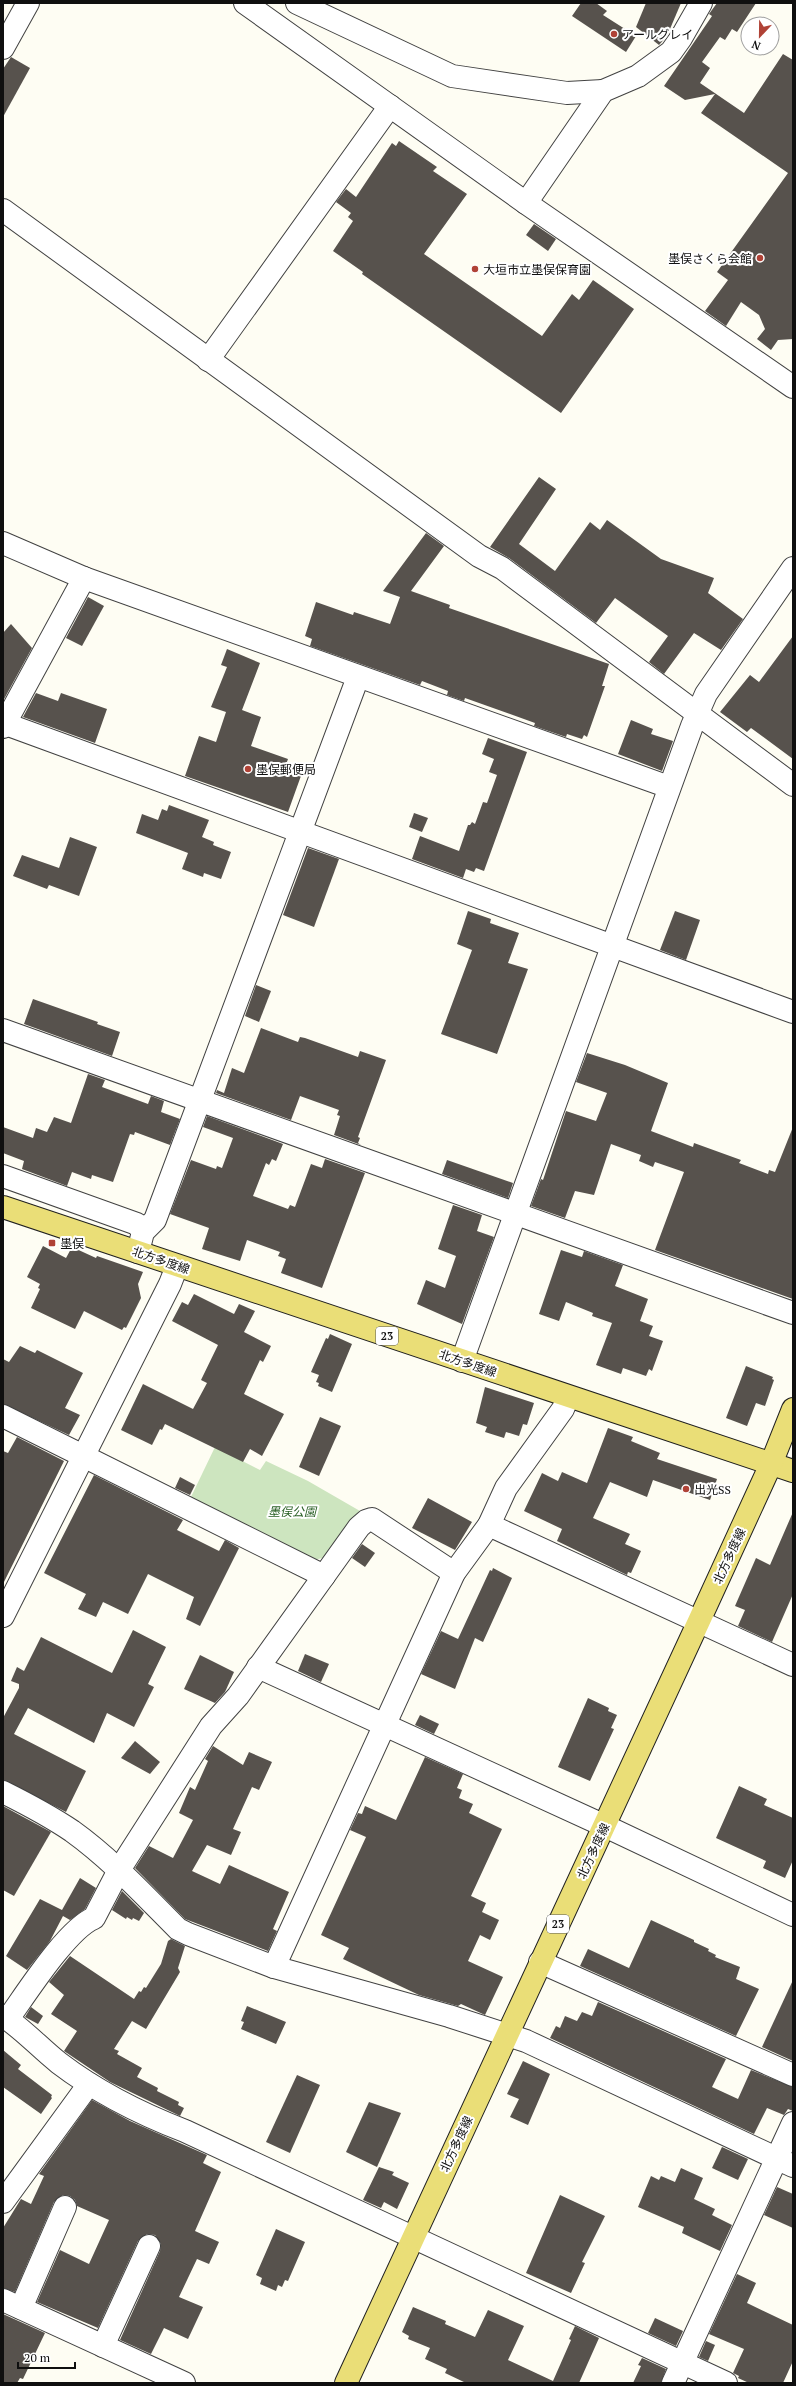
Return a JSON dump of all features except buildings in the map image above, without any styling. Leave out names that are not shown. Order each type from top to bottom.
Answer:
[{"type":"main road","name":"北方多度線","points":[[3,1207],[141,1242],[177,1266],[771,1464],[700,1621],[506,2035],[346,2383]]},
{"type":"main road","points":[[793,1409],[771,1464],[793,1471]]},
{"type":"street","points":[[3,48],[28,3]]},
{"type":"street","points":[[245,3],[526,203],[793,387]]},
{"type":"street","points":[[297,3],[452,76],[567,93],[603,91],[638,76],[671,52],[681,38],[701,3]]},
{"type":"street","points":[[526,203],[603,91]]},
{"type":"street","points":[[208,360],[390,106]]},
{"type":"street","points":[[3,210],[479,556],[502,568],[793,785]]},
{"type":"street","points":[[3,543],[84,578],[669,787]]},
{"type":"street","points":[[462,1361],[697,713],[706,694],[793,568]]},
{"type":"street","points":[[84,578],[3,724],[300,830],[793,1012]]},
{"type":"street","points":[[141,1242],[155,1220],[358,677]]},
{"type":"street","points":[[3,1030],[200,1099],[793,1313]]},
{"type":"street","points":[[3,1176],[137,1224],[141,1242]]},
{"type":"street","points":[[4,1610],[85,1457],[170,1284],[177,1266]]},
{"type":"street","points":[[274,1967],[383,1724],[454,1573],[489,1525],[506,1488],[563,1410],[568,1397]]},
{"type":"street","points":[[3,1416],[324,1576]]},
{"type":"street","points":[[454,1573],[372,1519],[366,1521],[359,1527],[238,1696],[211,1726],[119,1870],[94,1918],[74,1934],[48,1963],[6,2017],[59,2063],[89,2084],[159,2121],[185,2131],[726,2383]]},
{"type":"street","points":[[489,1525],[793,1665]]},
{"type":"street","points":[[258,1667],[605,1826],[793,1915]]},
{"type":"street","points":[[3,1792],[43,1812],[74,1832],[119,1870],[178,1929],[206,1942],[274,1967],[449,2016],[529,2042],[644,2094],[785,2162]]},
{"type":"street","points":[[540,1962],[793,2076]]},
{"type":"street","points":[[3,2202],[10,2179],[89,2084]]},
{"type":"street","points":[[673,2383],[785,2162],[793,2123]]},
{"type":"street","points":[[65,2207],[12,2304],[184,2383]]},
{"type":"street","points":[[103,2346],[149,2246]]},
{"type":"green space","name":"墨俣公園","points":[[215,1447],[260,1470],[266,1461],[308,1481],[360,1511],[327,1557],[314,1560],[190,1499]]},
{"type":"place","name":"アールグレイ","points":[[614,34]]},
{"type":"place","name":"墨俣さくら会館","points":[[760,258]]},
{"type":"place","name":"大垣市立墨俣保育園","points":[[475,269]]},
{"type":"place","name":"墨俣郵便局","points":[[248,769]]},
{"type":"place","name":"墨俣","points":[[52,1243]]},
{"type":"place","name":"出光SS","points":[[686,1489]]}]
